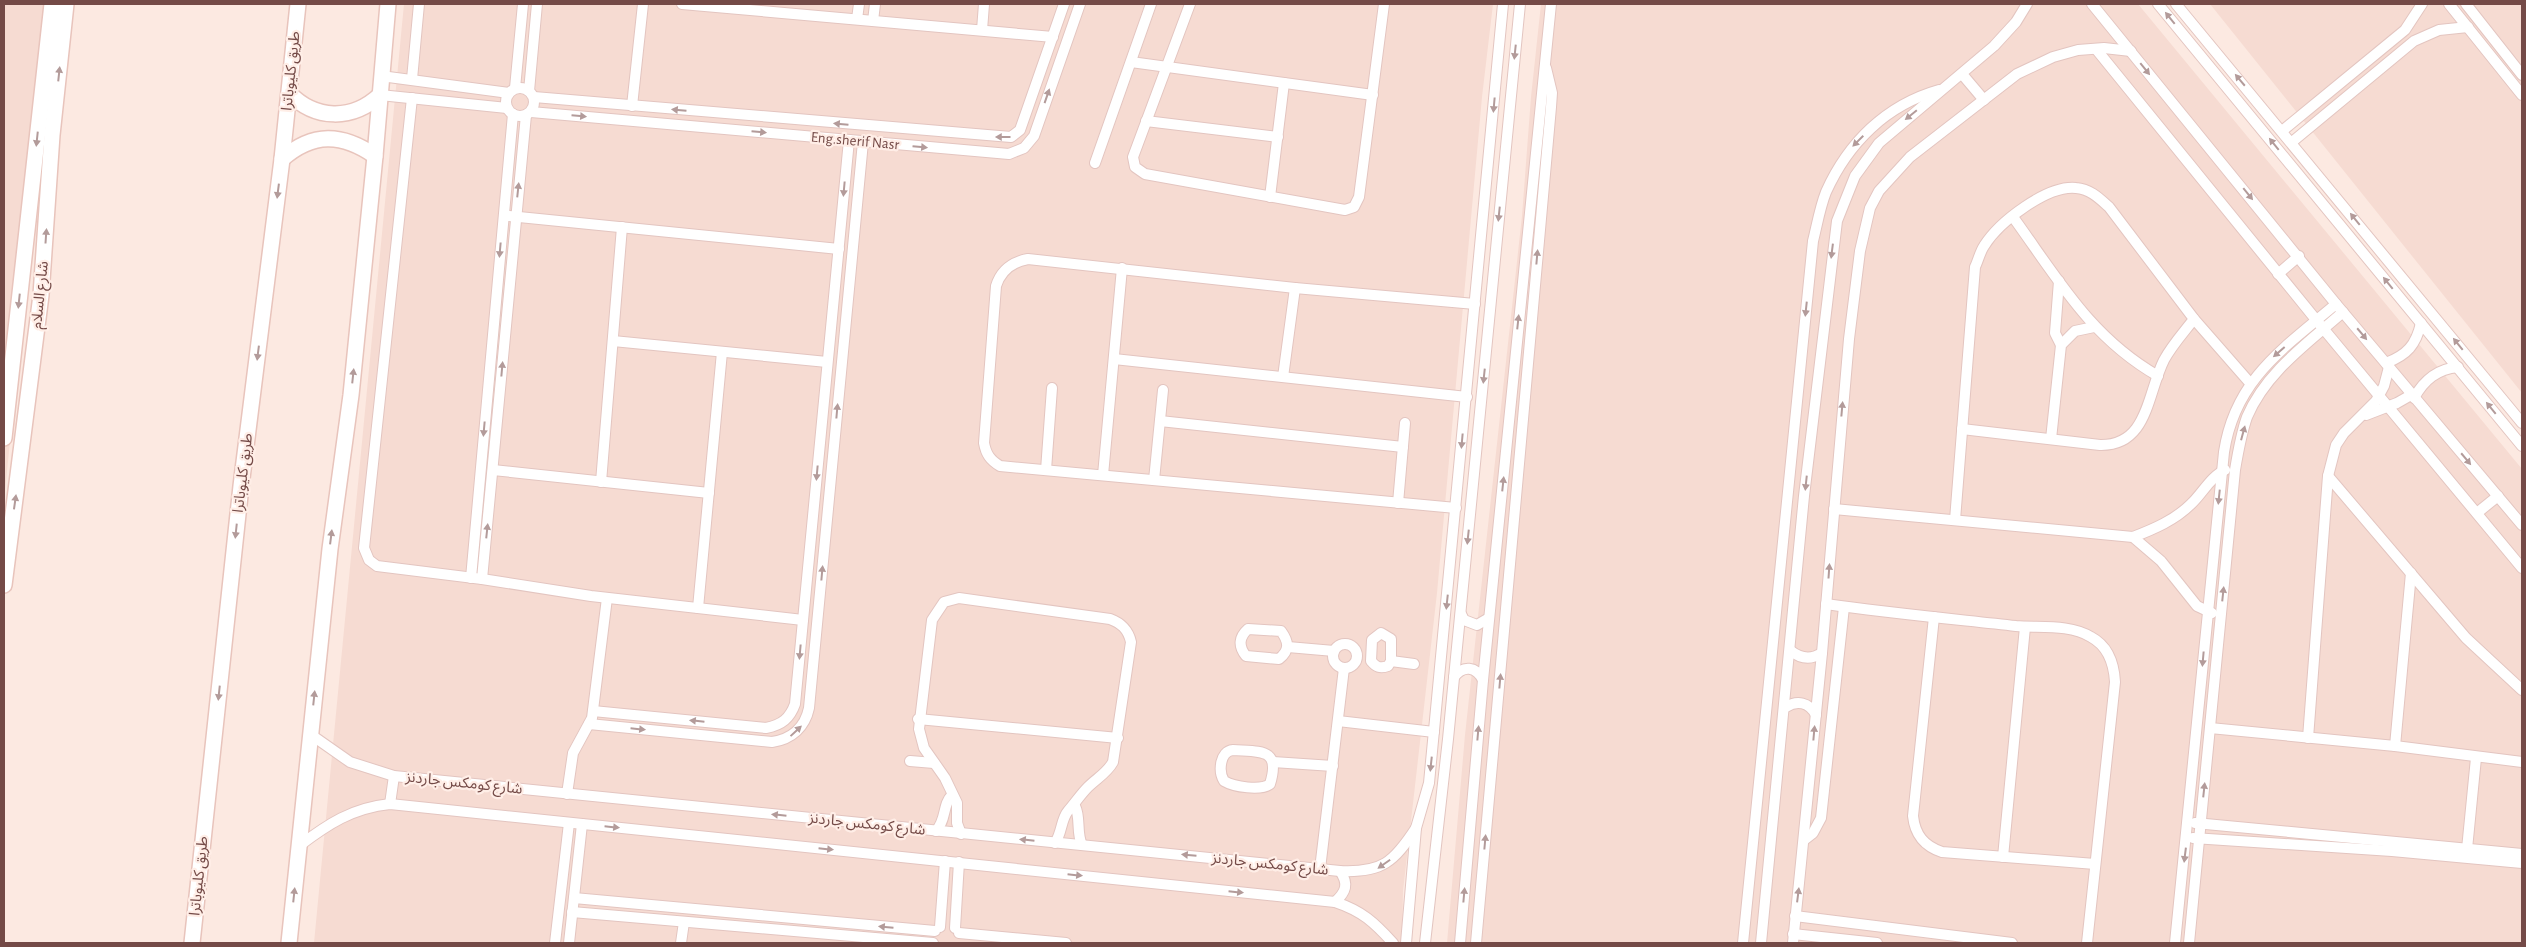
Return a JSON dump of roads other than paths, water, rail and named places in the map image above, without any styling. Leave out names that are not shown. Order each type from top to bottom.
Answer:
[{"type":"main road","name":"شارع السلام","points":[[4,438],[52,4]]},
{"type":"main road","name":"شارع السلام","points":[[4,585],[41,295],[52,135],[66,4]]},
{"type":"main road","name":"طريق كليوباترا","points":[[192,943],[241,486],[282,159],[298,4]]},
{"type":"main road","points":[[289,943],[330,549],[351,395],[376,156],[388,4]]},
{"type":"main road","points":[[288,93],[309,109],[334,115],[359,110],[380,95]]},
{"type":"main road","points":[[282,159],[304,144],[322,138],[342,140],[376,156]]},
{"type":"street","points":[[412,79],[419,4]]},
{"type":"street","points":[[470,578],[503,215],[510,111],[506,101],[512,91],[523,4]]},
{"type":"street","points":[[482,579],[516,216],[528,113],[534,106],[532,94],[538,4]]},
{"type":"street","points":[[632,106],[643,4]]},
{"type":"street","points":[[682,4],[749,7],[874,21],[1053,37]]},
{"type":"street","points":[[857,19],[859,4]]},
{"type":"street","points":[[874,21],[875,4]]},
{"type":"street","points":[[982,30],[984,4]]},
{"type":"street","points":[[381,76],[445,85],[512,91],[521,87],[532,94],[632,106],[1010,137],[1020,130],[1064,4]]},
{"type":"street","name":"Eng.sherif Nasr","points":[[528,113],[1004,154],[1024,148],[1034,136],[1080,4]]},
{"type":"street","points":[[1095,163],[1151,4]]},
{"type":"street","points":[[1190,4],[1133,157],[1134,164],[1141,173],[1341,210],[1354,207],[1359,197],[1384,4]]},
{"type":"street","points":[[1406,943],[1416,828],[1429,783],[1503,4]]},
{"type":"street","points":[[1425,943],[1461,614],[1520,4]]},
{"type":"street","points":[[1460,943],[1489,618],[1551,4]]},
{"type":"street","points":[[1761,943],[1786,707],[1809,452],[1832,244],[1844,198],[1855,176],[1879,143],[1962,74],[2006,34],[2027,4]]},
{"type":"street","points":[[2092,4],[2340,308],[2522,525]]},
{"type":"street","points":[[2158,4],[2522,446]]},
{"type":"street","points":[[2176,4],[2292,142],[2522,423]]},
{"type":"street","points":[[2282,131],[2405,30],[2422,4]]},
{"type":"street","points":[[2449,4],[2522,95]]},
{"type":"street","points":[[2466,4],[2522,75]]},
{"type":"street","points":[[2292,142],[2414,40],[2439,30],[2468,27]]},
{"type":"street","points":[[2405,30],[2414,40]]},
{"type":"street","points":[[1877,943],[1848,940],[1793,939],[1822,653],[1856,280],[1863,229],[1870,208],[1880,191],[1910,157],[2018,74],[2035,64],[2065,53],[2096,48],[2130,51]]},
{"type":"street","points":[[2096,48],[2278,274],[2522,568]]},
{"type":"street","points":[[1131,62],[1373,95]]},
{"type":"street","points":[[1476,943],[1551,107],[1552,92],[1544,65]]},
{"type":"street","points":[[1962,74],[1984,100]]},
{"type":"street","points":[[1270,197],[1284,83]]},
{"type":"street","points":[[444,100],[445,85]]},
{"type":"street","points":[[1743,943],[1813,241],[1825,194],[1849,150],[1885,116],[1903,104],[1943,89]]},
{"type":"street","points":[[380,95],[444,100],[528,113]]},
{"type":"street","points":[[412,98],[364,548],[369,560],[377,566],[482,579],[607,598],[803,620]]},
{"type":"street","points":[[736,130],[738,115]]},
{"type":"street","points":[[1146,121],[1278,138]]},
{"type":"street","points":[[593,711],[766,728],[774,727],[788,718],[795,704],[849,140]]},
{"type":"street","points":[[589,724],[772,742],[792,736],[805,721],[810,698],[862,142]]},
{"type":"street","points":[[1955,520],[1975,268],[1983,246],[2013,217],[2041,196],[2058,189],[2077,188],[2095,194],[2109,207],[2194,319],[2250,382]]},
{"type":"street","points":[[503,215],[838,249]]},
{"type":"street","points":[[2013,217],[2094,327],[2115,348],[2158,376]]},
{"type":"street","points":[[600,482],[622,227]]},
{"type":"street","points":[[2278,274],[2299,256]]},
{"type":"street","points":[[1456,508],[1000,466],[992,461],[986,453],[984,443],[998,281],[1010,265],[1028,259],[1296,288],[1476,304]]},
{"type":"street","points":[[1103,475],[1122,268]]},
{"type":"street","points":[[2050,439],[2061,345],[2055,333],[2059,281]]},
{"type":"street","points":[[1283,377],[1296,288]]},
{"type":"street","points":[[2175,943],[2189,822],[2207,611],[2228,428],[2237,405],[2250,382],[2268,363],[2340,308]]},
{"type":"street","points":[[1962,429],[2114,445],[2127,440],[2142,418],[2165,360],[2194,319]]},
{"type":"street","points":[[2308,738],[2328,476],[2336,445],[2344,433],[2363,416],[2379,395],[2388,365],[2410,349],[2418,337],[2421,323]]},
{"type":"street","points":[[2188,943],[2235,470],[2243,430],[2260,393],[2277,371],[2320,325]]},
{"type":"street","points":[[2061,345],[2075,332],[2094,327]]},
{"type":"street","points":[[613,341],[827,362]]},
{"type":"street","points":[[698,608],[722,352]]},
{"type":"street","points":[[1114,360],[1467,397]]},
{"type":"street","points":[[2363,416],[2413,396],[2424,382],[2438,371],[2458,367]]},
{"type":"street","points":[[1046,470],[1052,388]]},
{"type":"street","points":[[1154,480],[1163,390]]},
{"type":"street","points":[[1160,422],[1403,447]]},
{"type":"street","points":[[1398,503],[1405,422]]},
{"type":"street","points":[[1791,450],[1809,452]]},
{"type":"street","points":[[493,470],[709,493]]},
{"type":"street","points":[[1834,509],[2132,537],[2177,516],[2196,500],[2214,477],[2222,471],[2235,470]]},
{"type":"street","points":[[2328,476],[2466,638],[2522,690]]},
{"type":"street","points":[[479,482],[492,484]]},
{"type":"street","points":[[2477,513],[2498,496]]},
{"type":"street","points":[[2132,537],[2161,561],[2194,602],[2207,611],[2222,613]]},
{"type":"street","points":[[2395,746],[2411,573]]},
{"type":"street","points":[[567,794],[572,753],[589,724],[593,711],[607,598]]},
{"type":"street","points":[[961,834],[957,823],[956,803],[946,778],[924,748],[918,719],[932,620],[944,602],[959,598],[1110,619],[1124,627],[1130,642],[1116,754],[1109,769],[1088,787],[1075,806],[1066,813],[1063,828],[1055,843]]},
{"type":"street","points":[[1826,604],[2082,632],[2103,646],[2114,669],[2115,682],[2086,943]]},
{"type":"street","points":[[1804,840],[1816,829],[1821,818],[1844,607]]},
{"type":"street","points":[[1461,614],[1464,620],[1477,625],[1489,618]]},
{"type":"street","points":[[1934,617],[1914,824],[1921,839],[1934,850],[1942,852],[2096,864]]},
{"type":"street","points":[[2003,857],[2025,627]]},
{"type":"street","points":[[1248,629],[1281,632],[1287,638],[1288,647],[1279,659],[1246,656],[1241,650],[1240,642],[1242,634],[1248,629]]},
{"type":"street","points":[[1381,633],[1387,635],[1391,640],[1391,661],[1388,666],[1381,668],[1375,666],[1371,661],[1372,640],[1375,635],[1381,633]]},
{"type":"street","points":[[1288,647],[1334,651],[1342,645],[1347,645],[1355,651],[1371,652]]},
{"type":"street","points":[[1334,651],[1335,662],[1344,668]]},
{"type":"street","points":[[1344,668],[1353,665],[1356,661],[1355,651]]},
{"type":"street","points":[[1791,651],[1804,658],[1814,658],[1822,653]]},
{"type":"street","points":[[1391,661],[1414,664]]},
{"type":"street","points":[[1320,869],[1344,668]]},
{"type":"street","points":[[1454,677],[1459,671],[1466,668],[1480,673],[1483,680]]},
{"type":"street","points":[[1786,707],[1797,702],[1803,703],[1808,705],[1816,715]]},
{"type":"street","points":[[918,719],[1118,738]]},
{"type":"street","points":[[1338,721],[1434,732]]},
{"type":"street","points":[[2210,728],[2395,746],[2476,758],[2522,762]]},
{"type":"street","name":"شارع كومكس جاردنز","points":[[310,734],[350,762],[394,776],[1340,871],[1358,872],[1376,869],[1396,855],[1416,828]]},
{"type":"street","points":[[1227,751],[1264,752],[1270,756],[1273,762],[1271,781],[1267,787],[1232,784],[1222,778],[1223,756],[1227,751]]},
{"type":"street","points":[[2467,849],[2476,758]]},
{"type":"street","points":[[910,761],[934,763]]},
{"type":"street","points":[[1273,762],[1333,766]]},
{"type":"street","points":[[390,804],[394,776]]},
{"type":"street","points":[[1429,783],[1443,784]]},
{"type":"street","points":[[936,831],[944,821],[947,803],[952,795]]},
{"type":"street","points":[[1757,803],[1776,805]]},
{"type":"street","name":"شارع كومكس جاردنز","points":[[298,846],[323,827],[348,813],[390,804],[1335,902],[1356,909],[1376,924],[1393,943]]},
{"type":"street","points":[[1075,806],[1078,813],[1078,834],[1082,845]]},
{"type":"street","points":[[2189,822],[2522,854]]},
{"type":"street","points":[[555,943],[569,823]]},
{"type":"street","points":[[569,943],[582,824]]},
{"type":"street","points":[[2187,837],[2392,851],[2522,864]]},
{"type":"street","points":[[572,912],[934,943],[945,861]]},
{"type":"street","points":[[958,935],[959,862]]},
{"type":"street","points":[[1335,902],[1342,896],[1346,888],[1346,879],[1340,871]]},
{"type":"street","points":[[574,898],[937,929],[947,925],[958,935],[1066,943]]},
{"type":"street","points":[[1795,916],[2012,943]]},
{"type":"street","points":[[681,943],[684,922]]},
{"type":"street","points":[[1848,922],[1848,940]]}]
